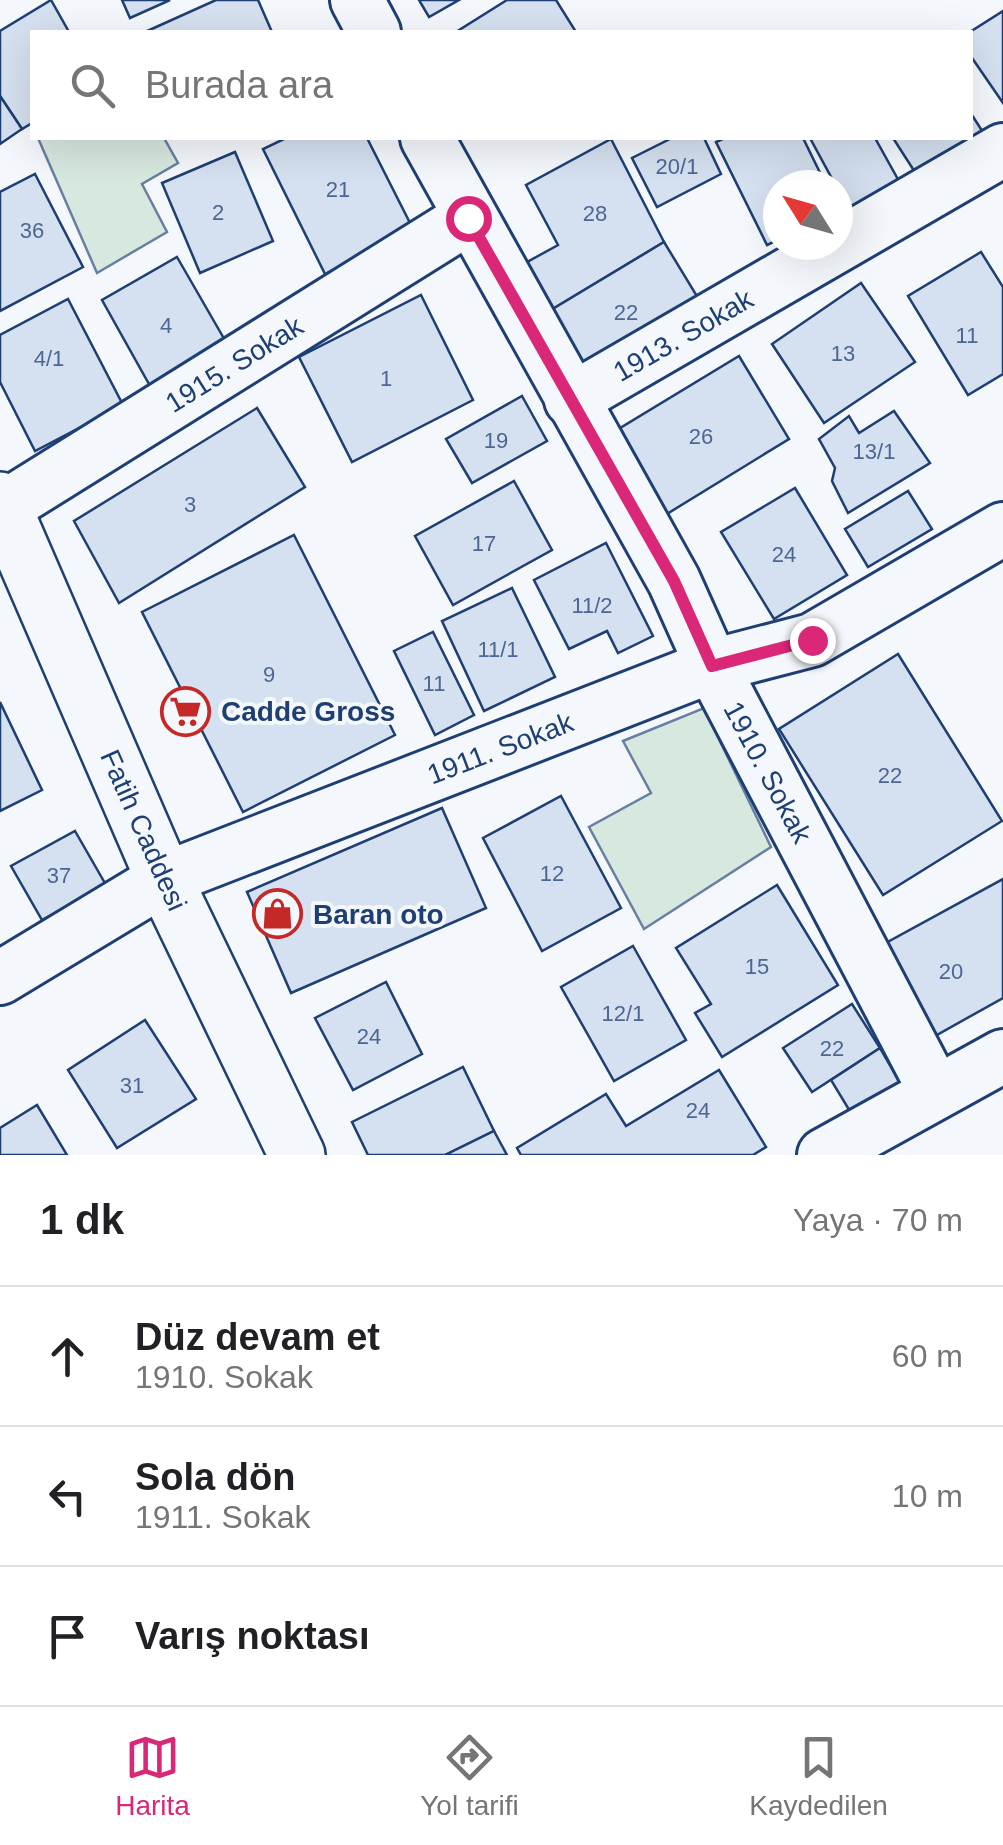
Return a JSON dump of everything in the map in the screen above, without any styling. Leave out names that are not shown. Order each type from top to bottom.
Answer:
[{"type":"street","points":[[357,0],[373,30]]},
{"type":"street","name":"1910. Sokak","points":[[428,140],[468,218],[674,581],[712,666],[935,1091]]},
{"type":"street","name":"1913. Sokak","points":[[571,400],[1003,150]]},
{"type":"street","name":"1915. Sokak","points":[[1,506],[468,218]]},
{"type":"street","name":"Fatih Caddesi","points":[[1,506],[164,879],[297,1155]]},
{"type":"street","name":"1911. Sokak","points":[[0,978],[164,879],[712,666],[812,640],[1003,529]]},
{"type":"street","points":[[824,1155],[1003,1056]]},
{"type":"shaded area","points":[[39,140],[165,140],[178,163],[142,184],[167,232],[97,273]]},
{"type":"shaded area","points":[[704,708],[771,847],[644,929],[589,827],[651,793],[623,741]]},
{"type":"building","points":[[51,0],[68,30],[30,30],[30,124],[22,129],[0,96],[0,31]]},
{"type":"building","points":[[122,0],[170,0],[130,18]]},
{"type":"building","points":[[216,0],[258,0],[271,30],[149,30]]},
{"type":"building","points":[[419,0],[459,0],[429,17]]},
{"type":"building","points":[[507,0],[556,0],[575,30],[459,30]]},
{"type":"building","points":[[1003,11],[1003,103],[973,59],[973,30]]},
{"type":"building","points":[[0,96],[22,129],[0,144]]},
{"type":"building","points":[[973,117],[986,137],[920,180],[894,140],[973,140]]},
{"type":"building","points":[[282,140],[368,140],[413,229],[325,274],[263,149]]},
{"type":"building","points":[[612,140],[664,242],[546,313],[509,272],[558,245],[526,185]]},
{"type":"building","points":[[668,140],[705,140],[721,174],[657,207],[632,158]]},
{"type":"building","points":[[804,140],[819,170],[763,170],[763,237],[716,142]]},
{"type":"building","points":[[811,140],[876,140],[900,183],[853,208],[853,170],[827,170]]},
{"type":"building","points":[[235,152],[273,241],[200,273],[162,183]]},
{"type":"building","points":[[35,174],[83,267],[0,311],[0,192]]},
{"type":"building","points":[[664,242],[706,311],[586,381],[546,313]]},
{"type":"building","points":[[981,252],[1003,287],[1003,374],[968,395],[908,296]]},
{"type":"building","points":[[177,257],[230,349],[154,393],[102,300]]},
{"type":"building","points":[[861,283],[915,362],[824,423],[772,344]]},
{"type":"building","points":[[421,295],[473,400],[352,462],[299,357]]},
{"type":"building","points":[[68,299],[123,405],[35,451],[0,382],[0,335]]},
{"type":"building","points":[[739,356],[789,439],[662,517],[612,433]]},
{"type":"building","points":[[522,396],[547,441],[472,483],[446,439]]},
{"type":"building","points":[[257,408],[305,487],[119,603],[74,521]]},
{"type":"building","points":[[894,411],[930,463],[848,513],[832,481],[835,468],[819,439],[849,416],[859,433]]},
{"type":"building","points":[[514,481],[552,550],[453,605],[415,536]]},
{"type":"building","points":[[795,488],[847,575],[774,619],[721,532]]},
{"type":"building","points":[[908,491],[932,529],[868,567],[845,529]]},
{"type":"building","points":[[294,535],[395,735],[243,812],[142,612]]},
{"type":"building","points":[[606,543],[653,636],[618,653],[607,631],[569,649],[534,580]]},
{"type":"building","points":[[512,588],[555,677],[484,711],[442,621]]},
{"type":"building","points":[[433,632],[474,715],[435,735],[394,651]]},
{"type":"building","points":[[898,654],[1002,821],[883,895],[779,729]]},
{"type":"building","points":[[0,702],[42,790],[0,811]]},
{"type":"building","points":[[561,796],[621,908],[542,951],[483,838]]},
{"type":"building","points":[[442,808],[486,908],[291,993],[247,892]]},
{"type":"building","points":[[75,831],[106,885],[42,920],[11,866]]},
{"type":"building","points":[[1003,879],[1003,998],[935,1036],[884,944]]},
{"type":"building","points":[[777,885],[838,985],[722,1057],[695,1013],[711,1004],[676,948]]},
{"type":"building","points":[[633,946],[686,1040],[614,1081],[561,987]]},
{"type":"building","points":[[386,982],[422,1054],[353,1090],[315,1018]]},
{"type":"building","points":[[852,1004],[880,1048],[812,1092],[783,1048]]},
{"type":"building","points":[[145,1020],[196,1099],[117,1148],[68,1070]]},
{"type":"building","points":[[880,1048],[901,1084],[851,1113],[831,1080]]},
{"type":"building","points":[[463,1067],[494,1131],[445,1155],[368,1155],[352,1122]]},
{"type":"building","points":[[719,1070],[766,1147],[753,1155],[521,1155],[517,1148],[606,1094],[626,1126]]},
{"type":"building","points":[[37,1105],[67,1155],[0,1155],[0,1128]]},
{"type":"building","points":[[494,1131],[507,1155],[445,1155]]},
{"type":"place","name":"Cadde Gross","points":[[186,711]]},
{"type":"place","name":"Baran oto","points":[[278,914]]},
{"type":"route","points":[[468,218],[674,581],[712,666],[812,640]]}]
